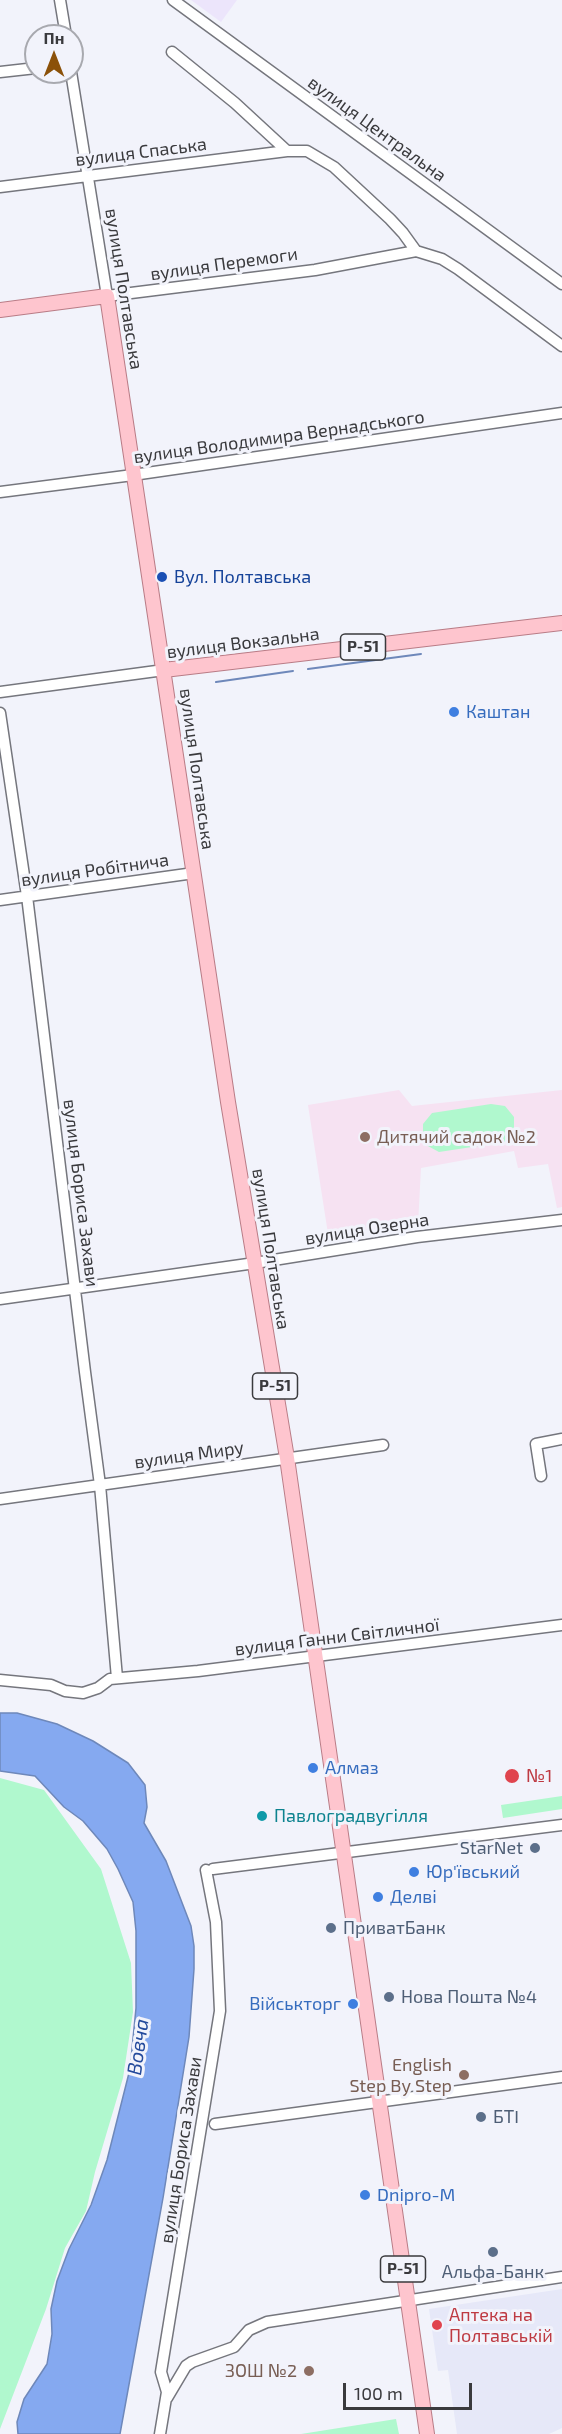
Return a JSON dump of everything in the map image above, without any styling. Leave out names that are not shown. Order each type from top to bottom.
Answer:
[{"type":"main road","name":"вулиця Перемоги","points":[[0,310],[107,296]]},
{"type":"main road","name":"вулиця Полтавська","points":[[107,296],[228,1102],[287,1458],[427,2434]]},
{"type":"main road","name":"вулиця Вокзальна","points":[[164,670],[562,623]]},
{"type":"street","points":[[60,0],[64,24]]},
{"type":"street","name":"вулиця Центральна","points":[[173,0],[562,284]]},
{"type":"street","points":[[172,52],[235,103],[287,151]]},
{"type":"street","points":[[0,72],[24,69]]},
{"type":"street","name":"вулиця Полтавська","points":[[73,84],[107,296]]},
{"type":"street","name":"вулиця Спаська","points":[[0,187],[287,151],[313,153],[334,167],[390,219],[416,251]]},
{"type":"street","points":[[416,251],[442,259],[458,269],[562,346]]},
{"type":"street","name":"вулиця Перемоги","points":[[107,296],[315,270],[416,251]]},
{"type":"street","name":"вулиця Володимира Вернадського","points":[[0,492],[562,413]]},
{"type":"street","name":"вулиця Вокзальна","points":[[0,692],[164,670]]},
{"type":"street","name":"вулиця Бориса Захави","points":[[0,712],[27,896],[100,1485],[117,1678]]},
{"type":"street","name":"вулиця Робітнича","points":[[0,900],[194,873]]},
{"type":"street","name":"вулиця Озерна","points":[[0,1299],[255,1263],[417,1237],[562,1220]]},
{"type":"street","points":[[541,1476],[536,1444],[562,1439]]},
{"type":"street","name":"вулиця Миру","points":[[0,1499],[383,1445]]},
{"type":"street","name":"вулиця Ганни Світличної","points":[[117,1678],[198,1671],[562,1625]]},
{"type":"street","points":[[0,1680],[51,1685],[65,1691],[83,1693],[98,1688],[110,1679],[117,1678]]},
{"type":"street","points":[[342,1852],[562,1825]]},
{"type":"street","name":"вулиця Бориса Захави","points":[[160,2434],[167,2392],[161,2372],[220,2011],[216,1922],[210,1869],[342,1852]]},
{"type":"street","points":[[215,2124],[562,2080]]},
{"type":"street","points":[[165,2401],[186,2367],[192,2362],[234,2347],[249,2330],[267,2322],[562,2277]]},
{"type":"shaded area","points":[[191,0],[237,0],[221,22]]},
{"type":"shaded area","points":[[399,1090],[412,1106],[562,1090],[562,1207],[557,1208],[548,1164],[518,1168],[514,1151],[421,1168],[418,1225],[328,1234],[308,1105]]},
{"type":"shaded area","points":[[562,2289],[562,2428],[549,2434],[457,2434],[448,2370],[438,2371],[429,2309]]},
{"type":"green space","points":[[491,1104],[505,1106],[514,1117],[514,1131],[505,1142],[439,1152],[426,1145],[423,1139],[423,1124],[432,1113]]},
{"type":"green space","points":[[0,1778],[44,1790],[101,1869],[131,1963],[133,2012],[123,2078],[86,2211],[65,2248],[46,2309],[0,2429]]},
{"type":"green space","points":[[562,1796],[562,1809],[503,1818],[501,1805]]},
{"type":"green space","points":[[396,2419],[399,2434],[301,2434]]},
{"type":"water","name":"Вовча","points":[[0,1713],[17,1713],[57,1724],[93,1741],[128,1763],[145,1785],[147,1807],[144,1823],[166,1861],[191,1926],[194,1969],[189,2037],[163,2198],[120,2434],[18,2434],[17,2422],[24,2399],[47,2364],[52,2334],[51,2309],[57,2281],[69,2249],[91,2205],[107,2160],[130,2069],[136,2008],[136,1931],[133,1902],[107,1849],[83,1821],[64,1807],[35,1776],[0,1771]]},
{"type":"waterway","points":[[308,669],[421,654]]},
{"type":"waterway","points":[[216,682],[293,671]]},
{"type":"place","name":"Вул. Полтавська","points":[[162,577]]},
{"type":"place","name":"Каштан","points":[[454,712]]},
{"type":"place","name":"Дитячий садок №2","points":[[365,1137]]},
{"type":"place","name":"Алмаз","points":[[313,1768]]},
{"type":"place","name":"№1","points":[[512,1776]]},
{"type":"place","name":"Павлоградвугілля","points":[[262,1816]]},
{"type":"place","name":"StarNet","points":[[535,1848]]},
{"type":"place","name":"Юр'ївський","points":[[414,1872]]},
{"type":"place","name":"Делві","points":[[378,1897]]},
{"type":"place","name":"ПриватБанк","points":[[331,1928]]},
{"type":"place","name":"Нова Пошта №4","points":[[389,1997]]},
{"type":"place","name":"Військторг","points":[[353,2004]]},
{"type":"place","name":"English Step By Step","points":[[464,2075]]},
{"type":"place","name":"БТI","points":[[481,2117]]},
{"type":"place","name":"Dnipro-M","points":[[365,2195]]},
{"type":"place","name":"Альфа-Банк","points":[[493,2252]]},
{"type":"place","name":"Аптека на Полтавській","points":[[437,2325]]},
{"type":"place","name":"ЗОШ №2","points":[[309,2371]]}]
